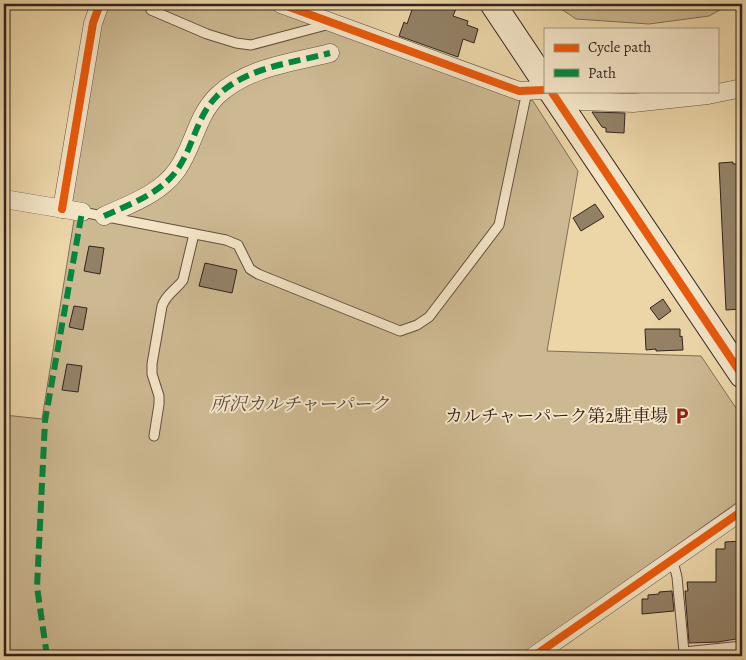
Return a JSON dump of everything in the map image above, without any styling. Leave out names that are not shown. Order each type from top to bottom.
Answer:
[{"type":"street","points":[[62,209],[93,23],[100,4]]},
{"type":"street","points":[[281,4],[519,91],[544,91]]},
{"type":"street","points":[[493,4],[544,89]]},
{"type":"street","points":[[104,216],[150,195],[177,170],[196,126],[217,96],[227,88],[254,72],[330,53]]},
{"type":"street","points":[[550,92],[590,100],[633,103],[708,95],[742,88]]},
{"type":"street","points":[[546,92],[739,366]]},
{"type":"street","points":[[4,199],[82,212]]},
{"type":"street","points":[[534,656],[742,511]]},
{"type":"lane","points":[[151,10],[236,44],[251,45],[332,23]]},
{"type":"lane","points":[[82,212],[226,240],[238,245],[250,269],[258,274],[400,331],[417,325],[428,317],[499,225],[545,92]]},
{"type":"lane","points":[[154,436],[159,404],[152,364],[162,306],[164,300],[183,280],[194,234]]},
{"type":"lane","points":[[673,560],[677,577],[684,652],[742,646]]},
{"type":"green space","name":"所沢カルチャーパーク","points":[[106,4],[266,4],[533,101],[578,171],[547,351],[701,356],[742,417],[742,499],[523,656],[4,656],[4,415],[42,419],[74,220],[67,203],[89,78]]},
{"type":"green space","points":[[554,4],[731,4],[709,16],[649,24],[576,19]]},
{"type":"building","points":[[414,4],[458,4],[453,16],[468,21],[467,25],[478,29],[474,43],[463,39],[458,57],[399,36],[404,22],[407,24]]},
{"type":"building","points":[[592,112],[625,113],[624,133],[606,132],[606,128],[602,127]]},
{"type":"building","points":[[733,162],[733,164],[742,164],[742,309],[726,310],[719,163]]},
{"type":"building","points":[[595,204],[604,217],[581,231],[573,218]]},
{"type":"building","points":[[89,246],[104,248],[100,274],[84,271]]},
{"type":"building","points":[[205,263],[237,270],[232,293],[199,286]]},
{"type":"building","points":[[663,299],[671,311],[659,320],[650,308]]},
{"type":"building","points":[[74,306],[87,308],[83,330],[69,327]]},
{"type":"building","points":[[645,329],[680,329],[683,350],[646,350]]},
{"type":"building","points":[[67,364],[82,366],[78,392],[62,390]]},
{"type":"building","points":[[742,541],[742,638],[718,642],[689,643],[685,591],[688,591],[687,582],[716,582],[716,549],[725,549],[725,542]]},
{"type":"building","points":[[672,591],[674,611],[642,614],[642,599],[648,599],[648,595],[659,594],[659,592]]},
{"type":"marked path","points":[[104,216],[144,198],[170,178],[183,161],[204,113],[217,96],[229,86],[242,78],[270,67],[330,53]]},
{"type":"marked path","points":[[47,656],[37,587],[45,421],[82,212]]},
{"type":"cycle path","points":[[62,209],[93,23],[100,4]]},
{"type":"cycle path","points":[[281,4],[519,91],[544,90]]},
{"type":"cycle path","points":[[552,92],[742,375]]},
{"type":"cycle path","points":[[534,656],[742,511]]},
{"type":"place","name":"カルチャーパーク第2駐車場","points":[[682,416]]}]
